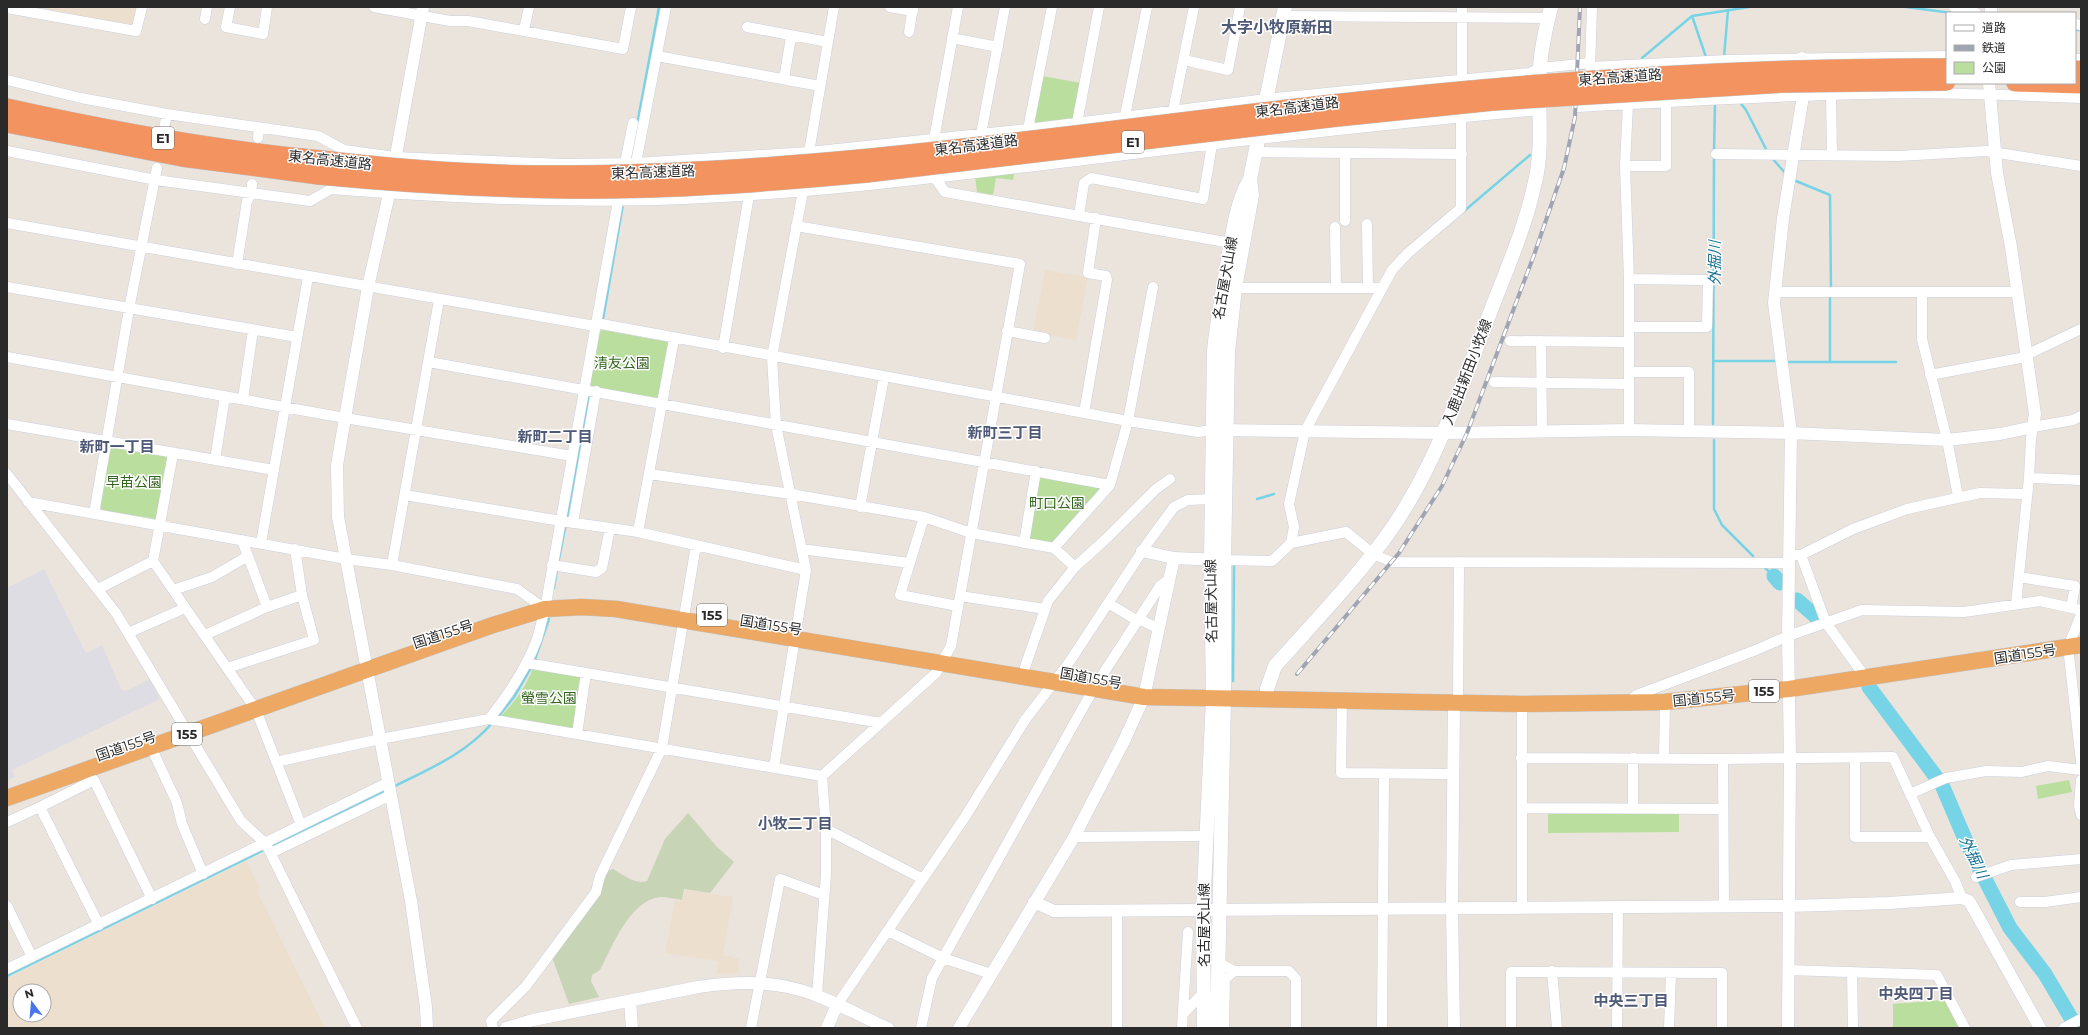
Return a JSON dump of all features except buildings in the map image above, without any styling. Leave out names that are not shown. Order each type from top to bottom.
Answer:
[{"type":"highway","name":"東名高速道路","points":[[7,107],[71,121],[184,141],[278,155],[320,168],[570,175],[724,169],[864,158],[1336,102],[1492,87],[1682,73],[1888,66],[1946,67]]},
{"type":"highway","name":"東名高速道路","points":[[7,124],[182,158],[320,168],[500,189],[654,188],[796,180],[866,174],[1337,118],[1493,102],[1783,84],[1946,82]]},
{"type":"highway","points":[[2048,84],[2081,85]]},
{"type":"highway","name":"国道155号","points":[[7,788],[187,729],[543,604],[583,597],[619,600],[685,615],[1058,677],[1145,693],[1218,693],[1342,700],[1522,704],[1626,704],[1664,702],[1789,689],[2075,646]]},
{"type":"highway","name":"国道155号","points":[[945,658],[1024,667],[1058,677]]},
{"type":"highway","name":"国道155号","points":[[1218,693],[1267,689],[1347,691],[1426,698],[1452,703]]},
{"type":"highway","name":"国道155号","points":[[7,798],[151,747],[187,729]]},
{"type":"main road","name":"名古屋犬山線","points":[[1217,560],[1212,499],[1235,288],[1252,195],[1250,180],[1285,11]]},
{"type":"main road","name":"入鹿出新田小牧線","points":[[1267,689],[1275,666],[1373,554],[1404,509],[1436,452],[1521,232],[1537,174],[1540,135],[1540,68],[1550,12]]},
{"type":"main road","name":"名古屋犬山線","points":[[1217,1028],[1221,987],[1217,962],[1220,911],[1217,560],[1219,430],[1216,328],[1231,243],[1242,193],[1250,180]]},
{"type":"main road","name":"名古屋犬山線","points":[[1204,1028],[1203,910],[1206,836],[1218,693]]},
{"type":"street","points":[[7,8],[136,31],[142,7]]},
{"type":"street","points":[[205,19],[207,7]]},
{"type":"street","points":[[230,7],[226,27],[263,34],[267,7]]},
{"type":"street","points":[[374,7],[422,11],[450,21],[468,21],[524,30],[623,49],[631,7]]},
{"type":"street","points":[[524,30],[529,7]]},
{"type":"street","points":[[636,163],[666,7]]},
{"type":"street","points":[[774,767],[797,634],[806,570],[776,424],[772,357],[803,191],[834,7]]},
{"type":"street","points":[[890,7],[913,9],[909,32]]},
{"type":"street","points":[[958,7],[933,140],[935,178],[945,192],[1231,243]]},
{"type":"street","points":[[981,134],[1005,7]]},
{"type":"street","points":[[1028,129],[1052,7]]},
{"type":"street","points":[[1077,123],[1099,7]]},
{"type":"street","points":[[1125,116],[1147,7]]},
{"type":"street","points":[[1173,111],[1194,7]]},
{"type":"street","points":[[1184,60],[1228,70],[1240,7]]},
{"type":"street","points":[[1592,7],[1590,67],[1858,56],[1946,56]]},
{"type":"street","points":[[1954,7],[1972,12]]},
{"type":"street","points":[[422,11],[389,194],[368,287],[345,418],[338,465],[337,492],[338,517],[411,901],[426,1007],[427,1028]]},
{"type":"street","points":[[1285,11],[1550,12]]},
{"type":"street","points":[[1291,543],[1294,527],[1289,504],[1305,431],[1392,270],[1408,253],[1461,208],[1462,12]]},
{"type":"street","points":[[747,27],[791,37],[828,42]]},
{"type":"street","points":[[784,79],[791,37]]},
{"type":"street","points":[[952,38],[998,46]]},
{"type":"street","points":[[657,56],[820,86]]},
{"type":"street","points":[[1858,56],[1864,94]]},
{"type":"street","points":[[1788,1028],[1790,758],[1788,636],[1794,558],[1791,433],[1779,351],[1774,303],[1783,218],[1803,96],[1802,58]]},
{"type":"street","points":[[7,80],[81,98],[167,114],[318,136],[344,150],[395,156],[511,163],[565,164],[636,163],[731,158],[933,140],[1266,99],[1530,73],[1540,68],[1590,63]]},
{"type":"street","points":[[1989,88],[1995,154],[2011,247],[2016,292],[2035,414],[2031,438],[2029,478],[2016,604]]},
{"type":"street","points":[[1577,107],[1666,101],[1989,88],[2081,98]]},
{"type":"street","points":[[1369,89],[1374,126]]},
{"type":"street","points":[[1831,95],[1832,155]]},
{"type":"street","points":[[1625,166],[1666,166],[1666,101]]},
{"type":"street","points":[[1628,104],[1625,166],[1629,279],[1629,430]]},
{"type":"street","points":[[1257,146],[1374,126],[1539,110]]},
{"type":"street","points":[[163,133],[167,114]]},
{"type":"street","points":[[625,163],[632,123]]},
{"type":"street","points":[[258,138],[259,128]]},
{"type":"street","points":[[7,151],[156,180],[252,189],[310,201],[330,189],[389,194],[506,200],[566,201],[749,195],[935,178],[1212,144],[1257,146],[1345,154],[1462,154]]},
{"type":"street","points":[[1079,215],[1084,183],[1091,178],[1203,199],[1212,144]]},
{"type":"street","points":[[1716,154],[1898,156],[1986,151],[1995,154],[2081,166]]},
{"type":"street","points":[[1345,154],[1345,221]]},
{"type":"street","points":[[731,158],[733,196]]},
{"type":"street","points":[[506,200],[511,163]]},
{"type":"street","points":[[565,164],[566,201]]},
{"type":"street","points":[[94,514],[129,309],[156,180],[157,168]]},
{"type":"street","points":[[237,264],[247,201],[252,189]]},
{"type":"street","points":[[723,348],[749,195]]},
{"type":"street","points":[[494,720],[512,690],[531,664],[543,604],[554,568],[557,566],[561,521],[583,389],[618,200]]},
{"type":"street","points":[[1084,413],[1107,280],[1106,276],[1088,273],[1096,218]]},
{"type":"street","points":[[7,223],[439,300],[596,325],[1128,421],[1198,432],[1219,430],[1443,433],[1629,430],[1791,433],[1947,440],[2000,434],[2072,420],[2081,416]]},
{"type":"street","points":[[1367,224],[1368,288]]},
{"type":"street","points":[[796,226],[1020,264],[983,461],[951,646],[936,673],[822,776]]},
{"type":"street","points":[[1335,227],[1336,288]]},
{"type":"street","points":[[261,543],[308,277]]},
{"type":"street","points":[[1629,279],[1708,280],[1708,327],[1629,327]]},
{"type":"street","points":[[7,287],[297,337]]},
{"type":"street","points":[[1054,548],[1110,485],[1128,421],[1153,287]]},
{"type":"street","points":[[1235,288],[1382,288]]},
{"type":"street","points":[[1775,292],[2016,292]]},
{"type":"street","points":[[1922,292],[1922,340],[1947,440],[1958,496]]},
{"type":"street","points":[[392,565],[439,300]]},
{"type":"street","points":[[1930,375],[2026,356],[2081,329]]},
{"type":"street","points":[[243,399],[253,330]]},
{"type":"street","points":[[1007,331],[1045,338]]},
{"type":"street","points":[[638,532],[674,339]]},
{"type":"street","points":[[1510,340],[1629,342]]},
{"type":"street","points":[[1541,341],[1542,432]]},
{"type":"street","points":[[7,357],[345,418],[572,456]]},
{"type":"street","points":[[429,362],[663,403],[1110,485]]},
{"type":"street","points":[[1629,372],[1689,372],[1689,431]]},
{"type":"street","points":[[860,507],[884,377]]},
{"type":"street","points":[[1494,382],[1629,384]]},
{"type":"street","points":[[573,523],[596,391]]},
{"type":"street","points":[[215,460],[225,396]]},
{"type":"street","points":[[7,424],[173,454],[274,470]]},
{"type":"street","points":[[173,454],[153,561],[253,706],[301,825]]},
{"type":"street","points":[[1024,543],[1036,471]]},
{"type":"street","points":[[7,474],[98,588],[128,633],[187,729],[241,821],[265,843],[357,1028]]},
{"type":"street","points":[[649,474],[791,494],[924,517],[971,533],[1054,548],[1075,567]]},
{"type":"street","points":[[2029,478],[2081,480]]},
{"type":"street","points":[[1024,667],[1048,601],[1075,567],[1108,537],[1156,488],[1170,479]]},
{"type":"street","points":[[1142,551],[1174,558],[1272,561],[1291,543],[1346,532],[1373,554],[1392,562],[1794,558],[1853,529],[1881,518],[1958,496],[1980,493],[2027,494]]},
{"type":"street","points":[[405,495],[573,523],[638,532],[806,570]]},
{"type":"street","points":[[827,1028],[837,1005],[965,817],[1025,720],[1058,677],[1142,551],[1174,507],[1188,500],[1212,499]]},
{"type":"street","points":[[28,502],[346,559],[392,565],[517,589],[543,604]]},
{"type":"street","points":[[924,517],[900,595],[958,606]]},
{"type":"street","points":[[557,566],[596,572],[602,568],[610,528]]},
{"type":"street","points":[[242,540],[267,607]]},
{"type":"street","points":[[493,1028],[491,1021],[526,986],[596,892],[600,876],[662,748],[696,545]]},
{"type":"street","points":[[227,668],[314,640],[302,595],[294,549]]},
{"type":"street","points":[[802,551],[809,550],[909,563]]},
{"type":"street","points":[[173,590],[212,577],[248,556]]},
{"type":"street","points":[[959,1028],[1074,837],[1124,741],[1145,693],[1174,558]]},
{"type":"street","points":[[1794,558],[1826,623],[1866,678]]},
{"type":"street","points":[[98,588],[153,561]]},
{"type":"street","points":[[1454,1028],[1452,908],[1452,703],[1459,562]]},
{"type":"street","points":[[1626,704],[1637,695],[1756,650],[1788,636],[1862,610],[1964,612],[2040,601],[2076,609],[2075,586],[2019,577]]},
{"type":"street","points":[[921,1028],[932,978],[943,958],[1097,684],[1160,586],[1169,579]]},
{"type":"street","points":[[205,635],[267,607],[302,595]]},
{"type":"street","points":[[960,596],[1045,609]]},
{"type":"street","points":[[1108,603],[1159,630]]},
{"type":"street","points":[[128,633],[185,608]]},
{"type":"street","points":[[2081,615],[2075,646],[2081,756]]},
{"type":"street","points":[[531,664],[881,723]]},
{"type":"street","points":[[576,734],[586,673]]},
{"type":"street","points":[[1342,700],[1341,773],[1453,774]]},
{"type":"street","points":[[1664,702],[1664,758]]},
{"type":"street","points":[[1522,704],[1522,908]]},
{"type":"street","points":[[276,762],[380,739],[494,720],[822,776]]},
{"type":"street","points":[[151,747],[177,803],[182,824],[203,874]]},
{"type":"street","points":[[1521,758],[1893,758],[1930,837],[1955,881],[1962,898]]},
{"type":"street","points":[[1633,758],[1633,808]]},
{"type":"street","points":[[1855,758],[1855,837],[1930,837]]},
{"type":"street","points":[[1723,759],[1724,907]]},
{"type":"street","points":[[1910,794],[1946,778],[1986,771],[2022,772],[2048,766],[2081,770]]},
{"type":"street","points":[[1382,1028],[1384,774]]},
{"type":"street","points":[[817,995],[824,895],[826,829],[822,776]]},
{"type":"street","points":[[7,822],[94,780],[152,899]]},
{"type":"street","points":[[2081,780],[2079,806],[2081,815]]},
{"type":"street","points":[[7,969],[301,825],[390,789]]},
{"type":"street","points":[[271,853],[390,789]]},
{"type":"street","points":[[40,807],[99,925]]},
{"type":"street","points":[[1522,808],[1723,809]]},
{"type":"street","points":[[826,829],[923,879]]},
{"type":"street","points":[[1074,837],[1206,836]]},
{"type":"street","points":[[1976,877],[2011,866],[2081,859]]},
{"type":"street","points":[[751,1028],[780,879],[824,895]]},
{"type":"street","points":[[2020,902],[2045,902],[2081,897]]},
{"type":"street","points":[[1034,902],[1054,911],[1220,911],[1789,906],[1889,903],[1962,898],[1969,901],[2040,1028]]},
{"type":"street","points":[[7,906],[32,957]]},
{"type":"street","points":[[1617,1028],[1618,907]]},
{"type":"street","points":[[1117,910],[1118,1028]]},
{"type":"street","points":[[888,931],[943,958],[991,974]]},
{"type":"street","points":[[1182,1028],[1188,932]]},
{"type":"street","points":[[1217,962],[1234,971],[1289,971],[1296,980],[1296,1028]]},
{"type":"street","points":[[1788,970],[1937,975],[1966,1028]]},
{"type":"street","points":[[1224,1028],[1221,987],[1225,979],[1234,971]]},
{"type":"street","points":[[1552,971],[1557,1028]]},
{"type":"street","points":[[1511,1028],[1511,972],[1552,971],[1722,973],[1722,1028]]},
{"type":"street","points":[[1852,972],[1853,1028]]},
{"type":"street","points":[[1669,1028],[1671,973]]},
{"type":"street","points":[[506,1028],[533,1020],[718,984],[759,982],[798,989],[817,995],[888,1028]]},
{"type":"street","points":[[1183,1014],[1204,992]]},
{"type":"street","points":[[630,1001],[632,1028]]},
{"type":"street","points":[[2064,1028],[2081,1019]]},
{"type":"shaded area","points":[[34,7],[139,7],[134,26]]},
{"type":"shaded area","points":[[1045,270],[1088,277],[1076,340],[1033,332]]},
{"type":"shaded area","points":[[44,569],[86,653],[102,645],[121,689],[126,691],[150,679],[160,699],[12,770],[15,777],[7,780],[7,588]]},
{"type":"shaded area","points":[[246,861],[259,886],[258,893],[325,1028],[7,1028],[7,978]]},
{"type":"shaded area","points":[[685,890],[733,897],[723,955],[739,959],[738,973],[717,974],[718,961],[665,953],[675,900],[682,901]]},
{"type":"green space","points":[[1042,76],[1081,83],[1074,118],[1033,123]]},
{"type":"green space","points":[[1015,170],[1013,180],[996,178],[993,195],[977,192],[975,176]]},
{"type":"green space","name":"清友公園","points":[[603,330],[668,342],[671,345],[658,399],[588,386],[597,333]]},
{"type":"green space","name":"早苗公園","points":[[114,447],[166,456],[168,459],[158,517],[156,519],[102,510],[100,506],[111,448]]},
{"type":"green space","name":"町口公園","points":[[1040,476],[1099,487],[1101,491],[1053,543],[1029,540],[1037,479]]},
{"type":"green space","name":"螢雪公園","points":[[533,668],[580,676],[582,680],[575,727],[571,730],[500,717],[519,694],[527,682]]},
{"type":"green space","points":[[2069,780],[2072,792],[2038,799],[2036,786]]},
{"type":"green space","points":[[688,813],[717,847],[734,862],[710,893],[684,889],[682,900],[660,897],[649,900],[640,906],[623,926],[600,970],[592,975],[591,981],[599,997],[569,1004],[552,957],[603,873],[613,869],[634,881],[647,881],[665,839]]},
{"type":"green space","points":[[1548,814],[1679,814],[1679,832],[1548,833]]},
{"type":"green space","points":[[1945,1000],[1961,1028],[1893,1028],[1893,1004]]},
{"type":"waterway","points":[[637,125],[659,7]]},
{"type":"waterway","name":"外掘川","points":[[1642,58],[1692,16],[1749,7]]},
{"type":"waterway","points":[[1906,7],[1946,12]]},
{"type":"waterway","points":[[1724,57],[1728,10]]},
{"type":"waterway","name":"外掘川","points":[[1692,16],[1706,57]]},
{"type":"waterway","points":[[2076,30],[2081,30]]},
{"type":"waterway","points":[[1739,101],[1746,110],[1767,151]]},
{"type":"waterway","name":"外掘川","points":[[1714,152],[1715,103]]},
{"type":"waterway","points":[[1463,212],[1530,155]]},
{"type":"waterway","name":"外掘川","points":[[1713,424],[1714,157]]},
{"type":"waterway","points":[[1771,157],[1786,174]]},
{"type":"waterway","points":[[1796,181],[1830,195],[1831,289]]},
{"type":"waterway","points":[[603,319],[623,204]]},
{"type":"waterway","points":[[1786,362],[1830,362],[1830,294]]},
{"type":"waterway","points":[[1714,361],[1776,361]]},
{"type":"waterway","points":[[1830,362],[1896,362]]},
{"type":"waterway","points":[[567,518],[589,395]]},
{"type":"waterway","name":"外掘川","points":[[1714,440],[1714,509],[1722,525],[1753,556]]},
{"type":"waterway","points":[[1257,499],[1274,494]]},
{"type":"waterway","points":[[558,564],[566,523]]},
{"type":"waterway","points":[[1233,681],[1234,565]]},
{"type":"waterway","name":"外掘川","points":[[1765,568],[1774,576]]},
{"type":"waterway","points":[[554,588],[557,569]]},
{"type":"waterway","name":"外掘川","points":[[1774,576],[1780,583]]},
{"type":"waterway","name":"外掘川","points":[[1797,600],[1821,621]]},
{"type":"waterway","points":[[534,662],[549,619]]},
{"type":"waterway","points":[[498,717],[514,697],[532,666]]},
{"type":"waterway","name":"外掘川","points":[[1869,687],[1942,785],[1968,846],[2010,928],[2045,974],[2077,1028]]},
{"type":"waterway","points":[[393,787],[459,752],[493,722]]},
{"type":"waterway","points":[[270,847],[386,790]]},
{"type":"waterway","points":[[7,976],[266,849]]},
{"type":"railway","points":[[1297,674],[1399,553],[1442,486],[1467,433],[1534,255],[1564,168],[1575,117],[1580,7]]},
{"type":"district","name":"大字小牧原新田","points":[[1277,27]]},
{"type":"district","name":"新町三丁目","points":[[1005,432]]},
{"type":"district","name":"新町二丁目","points":[[555,436]]},
{"type":"district","name":"新町一丁目","points":[[117,446]]},
{"type":"district","name":"小牧二丁目","points":[[795,823]]},
{"type":"district","name":"中央四丁目","points":[[1916,993]]},
{"type":"district","name":"中央三丁目","points":[[1631,1000]]}]
